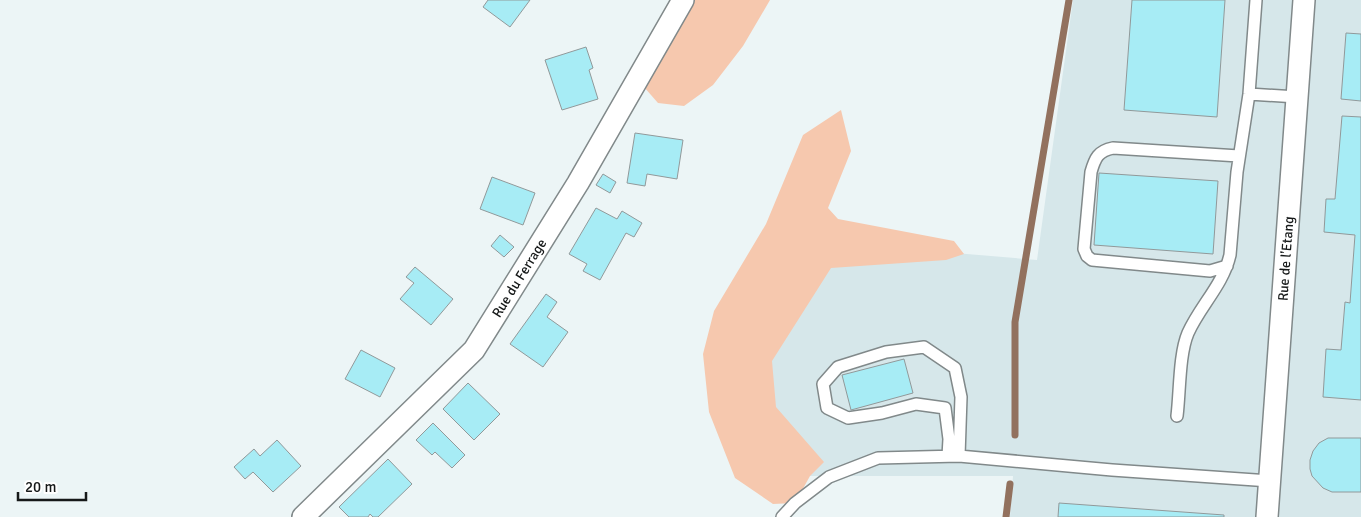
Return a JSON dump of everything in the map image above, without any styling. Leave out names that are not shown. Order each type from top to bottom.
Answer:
[{"type":"street","name":"Rue du Ferrage","points":[[303,517],[474,350],[578,183],[683,0]]},
{"type":"street","name":"Rue de l'Etang","points":[[1267,517],[1304,0]]},
{"type":"lane","points":[[1177,416],[1184,346],[1188,332],[1219,283],[1227,266],[1239,156],[1250,94],[1256,0]]},
{"type":"lane","points":[[1250,94],[1297,97]]},
{"type":"lane","points":[[1227,266],[1210,271],[1092,260],[1084,249],[1091,172],[1094,159],[1098,154],[1113,148],[1239,156]]},
{"type":"lane","points":[[924,347],[955,368],[961,397],[953,456],[948,439],[944,408],[916,404],[882,413],[848,418],[827,408],[823,384],[838,367],[886,352],[924,347]]},
{"type":"lane","points":[[782,517],[795,503],[829,477],[878,458],[953,456],[1270,481]]},
{"type":"shaded area","points":[[683,0],[770,0],[743,46],[713,85],[684,106],[658,103],[644,87]]},
{"type":"shaded area","points":[[1073,0],[1361,0],[1361,517],[1010,517],[1013,476],[760,476],[730,368],[815,241],[1037,260]]},
{"type":"shaded area","points":[[841,110],[851,151],[828,208],[838,219],[954,241],[964,254],[946,260],[831,268],[772,361],[776,407],[824,462],[810,476],[795,503],[773,504],[735,478],[709,412],[703,354],[714,311],[766,224],[803,135]]},
{"type":"building","points":[[488,0],[530,0],[510,27],[483,7]]},
{"type":"building","points":[[1132,0],[1225,0],[1217,117],[1124,110]]},
{"type":"building","points":[[1346,33],[1361,34],[1361,101],[1341,99]]},
{"type":"building","points":[[586,47],[593,68],[589,70],[598,99],[562,110],[545,60]]},
{"type":"building","points":[[1342,116],[1361,117],[1361,400],[1323,397],[1326,349],[1341,350],[1345,302],[1350,303],[1355,235],[1324,232],[1326,199],[1335,199]]},
{"type":"building","points":[[635,133],[683,140],[677,179],[647,174],[645,186],[627,183]]},
{"type":"building","points":[[1099,173],[1218,181],[1213,254],[1094,245]]},
{"type":"building","points":[[603,174],[616,182],[610,193],[596,185]]},
{"type":"building","points":[[492,177],[535,193],[523,225],[480,209]]},
{"type":"building","points":[[596,208],[617,219],[622,211],[642,223],[634,237],[626,233],[600,280],[583,271],[587,264],[569,254]]},
{"type":"building","points":[[500,235],[514,247],[504,257],[491,246]]},
{"type":"building","points":[[415,267],[453,299],[431,325],[400,299],[414,283],[406,277]]},
{"type":"building","points":[[546,294],[557,302],[547,317],[568,332],[543,367],[510,344]]},
{"type":"building","points":[[361,350],[395,368],[380,397],[345,379]]},
{"type":"building","points":[[904,359],[913,393],[851,410],[842,375]]},
{"type":"building","points":[[468,383],[500,414],[474,440],[443,409]]},
{"type":"building","points":[[433,423],[465,455],[452,468],[435,452],[432,455],[416,440]]},
{"type":"building","points":[[1328,438],[1361,438],[1361,492],[1332,492],[1323,488],[1312,476],[1310,460],[1313,451],[1319,443]]},
{"type":"building","points":[[277,440],[301,466],[273,492],[253,472],[245,479],[234,467],[254,449],[260,456]]},
{"type":"building","points":[[388,459],[412,484],[378,517],[373,517],[370,514],[368,517],[349,517],[339,507]]},
{"type":"building","points":[[1059,503],[1224,515],[1224,517],[1058,517]]},
{"type":"waterway","points":[[1015,435],[1015,322],[1069,0]]},
{"type":"waterway","points":[[1006,517],[1010,484]]}]
